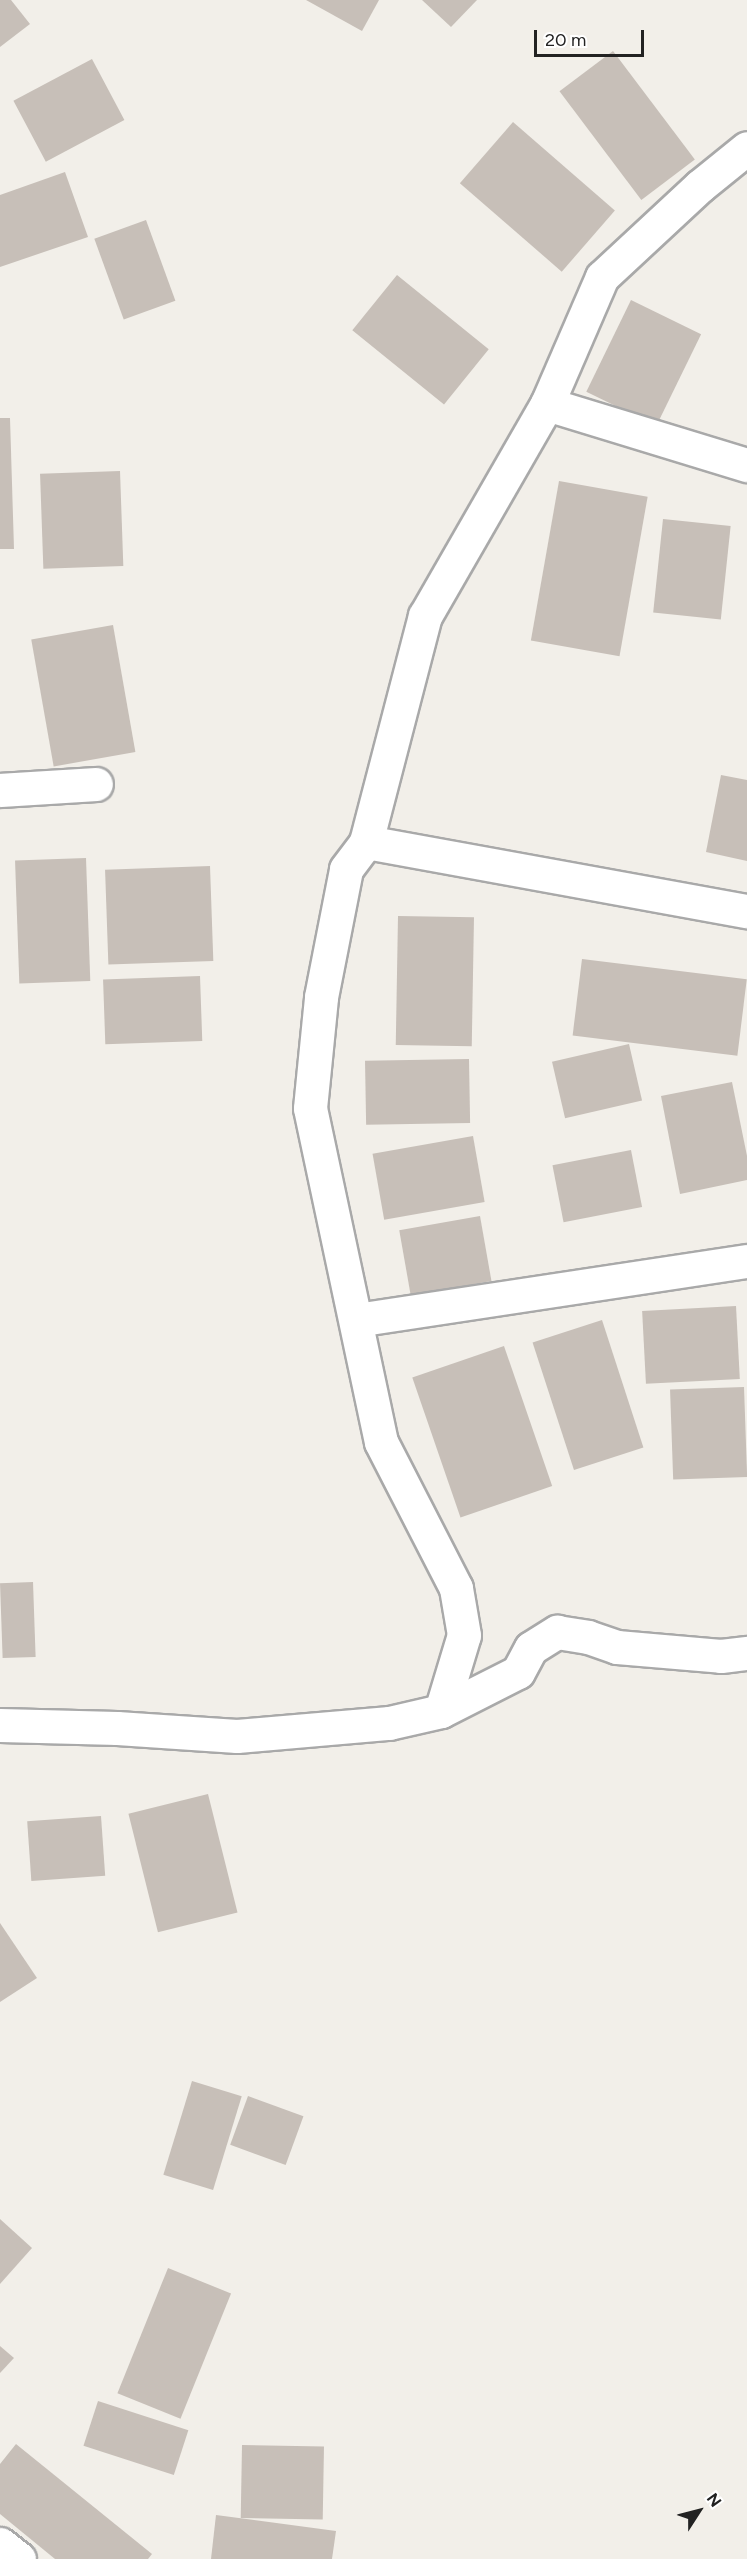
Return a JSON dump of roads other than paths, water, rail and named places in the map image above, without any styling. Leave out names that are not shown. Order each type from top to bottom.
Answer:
[{"type":"street","points":[[441,1711],[464,1635],[456,1588],[381,1442],[310,1108],[321,997],[346,869],[366,842],[425,616],[547,404],[602,277],[700,186],[747,148]]},
{"type":"street","points":[[547,404],[747,465]]},
{"type":"street","points":[[0,790],[96,784]]},
{"type":"street","points":[[366,842],[747,911]]},
{"type":"street","points":[[356,1320],[747,1261]]},
{"type":"street","points":[[0,1725],[117,1728],[237,1736],[389,1723],[441,1711],[494,1686],[518,1672],[531,1648],[556,1632],[588,1636],[617,1647],[721,1656],[747,1653]]},
{"type":"street","points":[[0,2544],[19,2559]]}]
